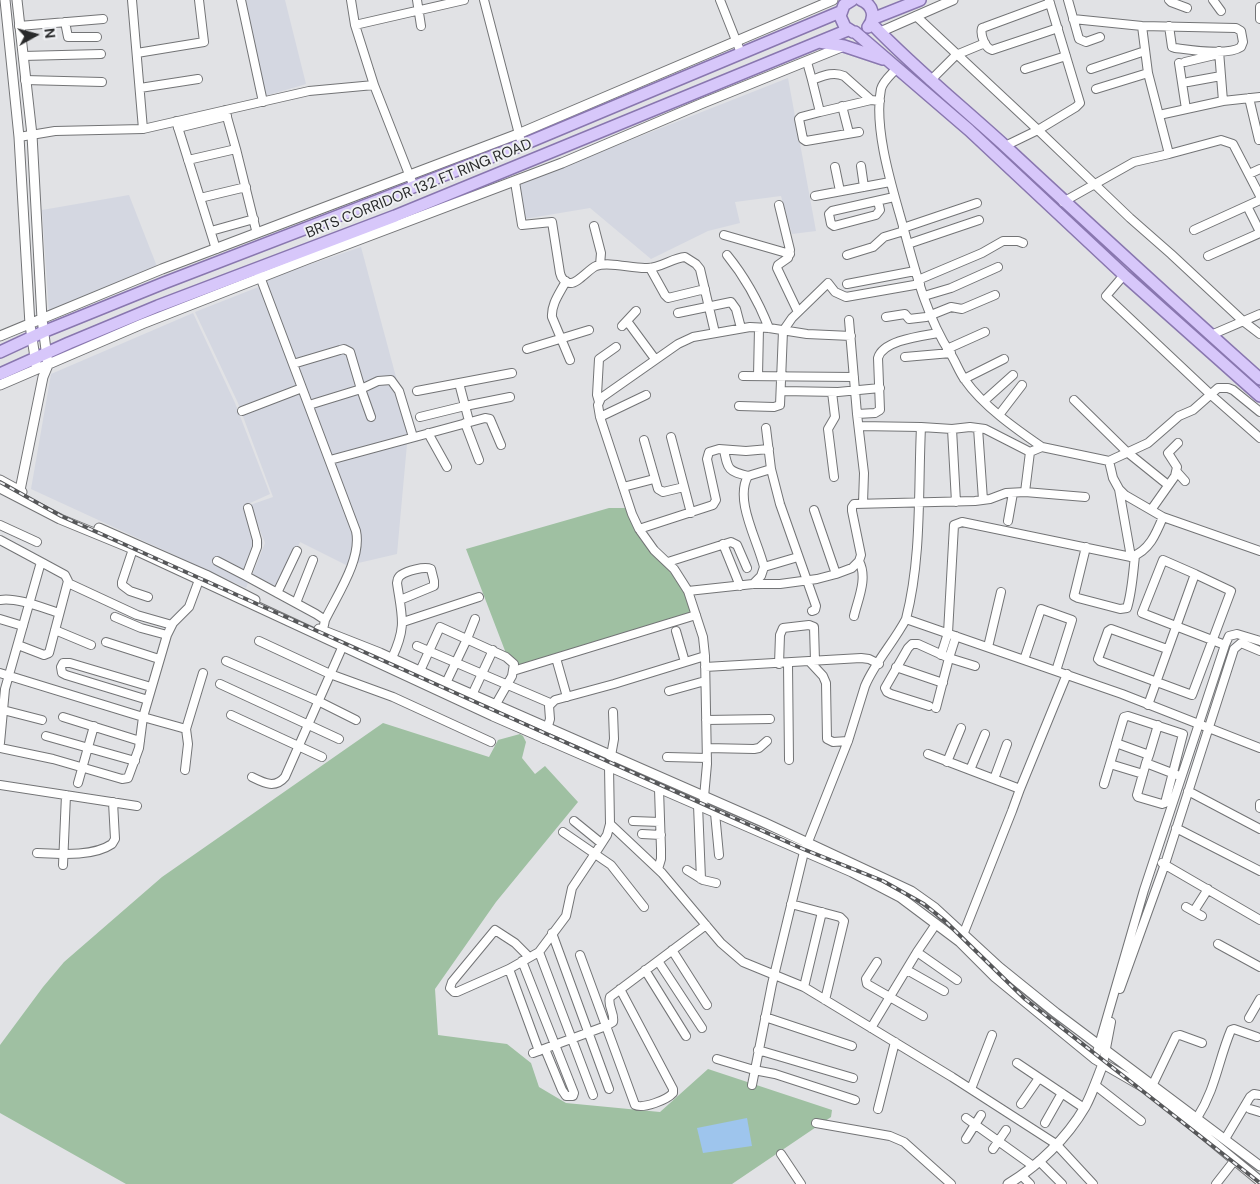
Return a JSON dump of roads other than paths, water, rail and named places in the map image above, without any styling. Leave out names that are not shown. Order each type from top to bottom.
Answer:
[{"type":"main road","points":[[852,0],[844,5],[840,12],[842,24],[968,130],[1124,275],[1260,396]]},
{"type":"main road","name":"BRTS CORRIDOR 132 FT RING ROAD","points":[[0,374],[38,368],[69,343],[158,306],[259,274],[818,42],[851,31],[866,29],[872,21],[920,0]]},
{"type":"main road","points":[[865,1],[872,11],[872,21],[880,32],[930,81],[1005,146],[1063,202],[1259,376]]},
{"type":"main road","name":"BRTS CORRIDOR 132 FT RING ROAD","points":[[0,352],[43,332],[164,283],[414,188],[520,139],[739,48],[840,12]]},
{"type":"main road","points":[[818,42],[844,46],[893,65]]},
{"type":"main road","points":[[968,130],[976,120]]},
{"type":"street","points":[[5,0],[19,137],[30,324],[38,368],[20,494]]},
{"type":"street","points":[[0,385],[38,368],[48,359],[42,320],[32,134],[17,0]]},
{"type":"street","points":[[132,0],[143,129]]},
{"type":"street","points":[[137,53],[204,42],[199,0]]},
{"type":"street","points":[[241,0],[263,102]]},
{"type":"street","points":[[351,0],[355,25],[374,85],[414,188]]},
{"type":"street","points":[[417,0],[421,26]]},
{"type":"street","points":[[355,25],[464,0]]},
{"type":"street","points":[[0,336],[108,291],[410,175],[520,139],[484,0]]},
{"type":"street","points":[[720,0],[739,48],[832,0]]},
{"type":"street","points":[[880,32],[954,0]]},
{"type":"street","points":[[1068,0],[1079,39],[1086,42],[1100,37]]},
{"type":"street","points":[[1169,0],[1188,8]]},
{"type":"street","points":[[1213,0],[1221,11]]},
{"type":"street","points":[[1005,146],[1038,130],[1080,103],[1058,28],[1049,2],[982,28],[981,33],[985,43],[992,50],[1058,28]]},
{"type":"street","points":[[1260,7],[1260,19]]},
{"type":"street","points":[[916,16],[1130,218],[1243,321],[1260,334]]},
{"type":"street","points":[[20,26],[103,19]]},
{"type":"street","points":[[1073,19],[1142,26],[1236,28],[1241,31],[1241,47],[1238,49],[1182,63],[1186,109]]},
{"type":"street","points":[[65,22],[68,37],[97,37]]},
{"type":"street","points":[[1142,26],[1148,73],[1169,154]]},
{"type":"street","points":[[1169,26],[1172,47],[1219,53]]},
{"type":"street","points":[[930,81],[956,55],[985,43]]},
{"type":"street","points":[[322,634],[325,620],[353,562],[358,541],[330,460],[259,274],[308,259],[562,164],[703,103],[844,46]]},
{"type":"street","points":[[1092,69],[1145,51]]},
{"type":"street","points":[[1219,53],[1223,100]]},
{"type":"street","points":[[23,56],[101,54]]},
{"type":"street","points":[[1025,69],[1066,56]]},
{"type":"street","points":[[807,62],[820,112]]},
{"type":"street","points":[[893,65],[884,83],[880,101],[882,138],[894,197],[915,271],[938,333],[964,379],[984,401],[1042,447],[1109,461],[1148,443],[1180,416],[1193,410],[1218,388],[1228,388],[1260,412]]},
{"type":"street","points":[[812,80],[832,73],[839,74],[844,76],[871,100]]},
{"type":"street","points":[[1096,89],[1148,73]]},
{"type":"street","points":[[1188,82],[1221,76]]},
{"type":"street","points":[[140,88],[198,79]]},
{"type":"street","points":[[25,80],[102,82]]},
{"type":"street","points":[[19,137],[55,131],[143,129],[177,125],[309,91],[374,85]]},
{"type":"street","points":[[1159,115],[1223,100],[1260,97]]},
{"type":"street","points":[[1249,98],[1258,128],[1259,140]]},
{"type":"street","points":[[859,132],[808,141],[803,139],[799,119],[842,106],[871,100],[880,101]]},
{"type":"street","points":[[842,106],[849,133]]},
{"type":"street","points":[[226,113],[256,230]]},
{"type":"street","points":[[177,125],[216,249]]},
{"type":"street","points":[[1063,202],[1134,162],[1220,140],[1227,141],[1233,144],[1260,196],[1247,206],[1194,230]]},
{"type":"street","points":[[188,160],[236,149]]},
{"type":"street","points":[[860,166],[864,187]]},
{"type":"street","points":[[835,167],[840,191]]},
{"type":"street","points":[[1249,174],[1260,169]]},
{"type":"street","points":[[515,182],[522,225],[552,222],[561,278],[566,282],[575,282],[589,270],[600,265],[650,268],[685,257],[700,269],[715,333]]},
{"type":"street","points":[[815,196],[890,182]]},
{"type":"street","points":[[200,198],[246,187]]},
{"type":"street","points":[[878,201],[880,210],[876,215],[834,226],[831,224],[829,214],[832,211],[894,197]]},
{"type":"street","points":[[847,254],[872,247],[884,237],[977,203]]},
{"type":"street","points":[[779,204],[790,254],[777,268],[798,312]]},
{"type":"street","points":[[1208,256],[1260,233],[1247,206]]},
{"type":"street","points":[[210,231],[254,219]]},
{"type":"street","points":[[908,244],[979,220]]},
{"type":"street","points":[[594,226],[601,253],[600,265]]},
{"type":"street","points":[[724,235],[790,254]]},
{"type":"street","points":[[739,406],[777,406],[781,403],[783,330],[798,312],[828,283],[834,292],[846,297],[919,282],[982,253],[1003,241],[1023,243]]},
{"type":"street","points":[[727,255],[738,269],[769,328]]},
{"type":"street","points":[[924,296],[951,288],[998,267]]},
{"type":"street","points":[[650,268],[665,296],[668,298],[705,289]]},
{"type":"street","points":[[847,284],[915,271]]},
{"type":"street","points":[[1124,275],[1106,296],[1210,394],[1260,438]]},
{"type":"street","points":[[566,282],[553,306],[552,317],[570,360]]},
{"type":"street","points":[[886,317],[905,314],[909,319],[915,319],[951,307],[962,310],[995,295]]},
{"type":"street","points":[[678,314],[731,302],[736,310],[741,328]]},
{"type":"street","points":[[636,311],[624,323],[655,359]]},
{"type":"street","points":[[1211,335],[1260,314]]},
{"type":"street","points":[[849,320],[864,473],[863,503]]},
{"type":"street","points":[[599,402],[603,395],[685,340],[741,328],[769,328],[807,334],[851,336]]},
{"type":"street","points":[[758,376],[759,328]]},
{"type":"street","points":[[527,349],[562,340],[589,330]]},
{"type":"street","points":[[905,357],[949,351],[985,332]]},
{"type":"street","points":[[857,414],[875,413],[880,410],[878,358],[883,349],[907,339],[938,333]]},
{"type":"street","points":[[616,347],[599,359],[597,395],[600,417],[638,529],[654,550],[682,578],[703,637],[706,681],[707,758],[704,796],[700,807],[701,879]]},
{"type":"street","points":[[293,364],[340,350],[348,350],[371,417]]},
{"type":"street","points":[[964,379],[1004,359]]},
{"type":"street","points":[[417,392],[512,373]]},
{"type":"street","points":[[984,401],[1012,374]]},
{"type":"street","points":[[743,376],[854,377]]},
{"type":"street","points":[[309,405],[360,389],[378,381],[390,380],[394,382],[399,391],[413,437]]},
{"type":"street","points":[[459,383],[467,422],[479,460]]},
{"type":"street","points":[[999,414],[1022,384]]},
{"type":"street","points":[[242,411],[302,388]]},
{"type":"street","points":[[782,391],[832,392],[880,388]]},
{"type":"street","points":[[832,392],[835,417],[828,429],[834,477]]},
{"type":"street","points":[[600,417],[646,395]]},
{"type":"street","points":[[420,417],[510,397]]},
{"type":"street","points":[[1074,400],[1127,452],[1168,485]]},
{"type":"street","points":[[330,460],[485,418],[490,419],[501,445]]},
{"type":"street","points":[[858,426],[978,428],[991,431],[1030,452]]},
{"type":"street","points":[[752,1085],[765,1017],[804,852],[848,741],[864,686],[906,619],[913,588],[919,503],[921,427]]},
{"type":"street","points":[[766,428],[771,469],[780,504],[816,606],[815,610],[812,611]]},
{"type":"street","points":[[978,428],[984,500]]},
{"type":"street","points":[[952,429],[956,502]]},
{"type":"street","points":[[428,433],[447,467]]},
{"type":"street","points":[[671,437],[691,513]]},
{"type":"street","points":[[644,440],[654,479],[660,492],[684,487]]},
{"type":"street","points":[[1178,443],[1168,453],[1176,468],[1176,472],[1186,481]]},
{"type":"street","points":[[1030,452],[1042,447]]},
{"type":"street","points":[[638,529],[711,507],[715,503],[708,455],[715,450],[746,451],[769,449]]},
{"type":"street","points":[[724,450],[727,465],[731,471],[748,476],[771,469]]},
{"type":"street","points":[[1025,492],[1030,452]]},
{"type":"street","points":[[1109,461],[1112,478],[1125,495],[1163,517],[1260,551]]},
{"type":"street","points":[[1151,510],[1176,472]]},
{"type":"street","points":[[748,476],[744,488],[744,502],[764,567],[761,576],[753,584]]},
{"type":"street","points":[[623,488],[654,479]]},
{"type":"street","points":[[0,480],[60,519],[133,549],[322,634],[544,739],[874,883],[900,897],[936,924],[962,937],[1102,1048],[1153,1084],[1260,1166]]},
{"type":"street","points":[[0,488],[20,494],[197,572],[322,634]]},
{"type":"street","points":[[1086,547],[1074,596],[1120,609],[1127,608],[1133,577],[1133,556],[1119,489]]},
{"type":"street","points":[[688,591],[753,584],[780,584],[836,574],[852,568],[859,561],[861,549],[852,507],[854,504],[956,502],[984,500],[1002,494],[1025,492],[1085,497]]},
{"type":"street","points":[[1008,521],[1013,493]]},
{"type":"street","points":[[246,576],[257,547],[257,540],[248,508]]},
{"type":"street","points":[[814,510],[836,574]]},
{"type":"street","points":[[975,666],[945,657],[918,644],[912,644],[896,667],[885,688],[887,692],[933,707],[943,683],[945,657],[952,635],[954,525],[962,522],[1133,556],[1148,546],[1155,537],[1163,517]]},
{"type":"street","points":[[0,525],[37,542]]},
{"type":"street","points":[[0,540],[65,575],[68,583],[49,652],[46,655],[18,645]]},
{"type":"street","points":[[668,562],[731,542],[737,545],[747,568]]},
{"type":"street","points":[[723,544],[740,586]]},
{"type":"street","points":[[133,549],[122,585],[130,591],[148,597]]},
{"type":"street","points":[[277,593],[297,551]]},
{"type":"street","points":[[764,567],[798,557]]},
{"type":"street","points":[[296,603],[313,560]]},
{"type":"street","points":[[1167,649],[1111,629],[1108,631],[1098,659],[1192,695],[1213,640],[1231,591],[1163,560],[1142,612],[1176,625],[1213,640],[1225,645]]},
{"type":"street","points":[[217,561],[325,620]]},
{"type":"street","points":[[854,616],[863,577],[859,561]]},
{"type":"street","points":[[0,743],[4,710],[3,689],[9,676],[41,562]]},
{"type":"street","points":[[392,658],[400,642],[402,622],[397,583],[399,576],[426,567],[431,569],[434,586],[400,600]]},
{"type":"street","points":[[1148,705],[1195,574]]},
{"type":"street","points":[[0,748],[53,759],[126,779],[130,776],[140,741],[143,717],[166,636],[172,625],[189,607],[199,580]]},
{"type":"street","points":[[68,583],[137,615],[172,625]]},
{"type":"street","points":[[988,647],[1001,592]]},
{"type":"street","points":[[402,622],[479,597]]},
{"type":"street","points":[[0,600],[6,599],[29,604],[59,613]]},
{"type":"street","points":[[1024,660],[1040,609],[1048,611],[1072,620],[1056,670]]},
{"type":"street","points":[[513,671],[696,615]]},
{"type":"street","points":[[116,617],[166,636]]},
{"type":"street","points":[[0,619],[23,626]]},
{"type":"street","points":[[446,683],[475,619]]},
{"type":"street","points":[[906,619],[1067,674],[1260,748]]},
{"type":"street","points":[[780,664],[780,635],[783,628],[809,624],[814,628],[813,661],[826,682],[827,739],[833,742],[848,741]]},
{"type":"street","points":[[420,672],[440,627],[493,650],[514,664],[507,685],[496,704]]},
{"type":"street","points":[[55,630],[91,645]]},
{"type":"street","points":[[676,631],[685,662]]},
{"type":"street","points":[[1158,725],[1137,795],[1138,797],[1162,804],[1165,803],[1198,725],[1229,636],[1237,634],[1260,641]]},
{"type":"street","points":[[259,641],[330,674],[393,697],[491,742]]},
{"type":"street","points":[[106,642],[159,659]]},
{"type":"street","points":[[344,644],[392,658],[808,842],[911,891],[935,908],[995,977],[1099,1062],[1152,1092],[1260,1181]]},
{"type":"street","points":[[252,777],[269,784],[276,784],[282,780],[344,644]]},
{"type":"street","points":[[1102,1048],[1188,790],[1210,730],[1236,646],[1242,644],[1260,651]]},
{"type":"street","points":[[417,646],[550,703]]},
{"type":"street","points":[[472,694],[493,650]]},
{"type":"street","points":[[550,703],[705,656]]},
{"type":"street","points":[[556,658],[566,697]]},
{"type":"street","points":[[705,668],[861,658],[879,664]]},
{"type":"street","points":[[226,661],[318,701],[356,720]]},
{"type":"street","points":[[148,700],[66,675],[62,672],[61,667],[63,663],[70,662],[151,688]]},
{"type":"street","points":[[788,663],[789,760]]},
{"type":"street","points":[[896,667],[943,683]]},
{"type":"street","points":[[0,673],[143,717],[186,728]]},
{"type":"street","points":[[185,770],[188,744],[186,728],[204,673]]},
{"type":"street","points":[[962,937],[1067,674]]},
{"type":"street","points":[[669,691],[706,681]]},
{"type":"street","points":[[220,684],[339,739]]},
{"type":"street","points":[[544,739],[548,728],[550,703]]},
{"type":"street","points":[[4,710],[42,720]]},
{"type":"street","points":[[509,969],[539,1051],[566,1096],[570,1097],[574,1094],[526,959],[515,944],[495,930],[452,982],[450,988],[457,992],[509,969],[526,959],[540,952],[566,916],[572,888],[602,843],[610,824],[609,767],[614,739],[612,712]]},
{"type":"street","points":[[230,715],[322,757]]},
{"type":"street","points":[[1008,1184],[1022,1176],[1056,1144],[1084,1108],[1095,1085],[1102,1048],[1177,775],[1183,734],[1128,716],[1124,717],[1104,784]]},
{"type":"street","points":[[63,717],[140,741]]},
{"type":"street","points":[[706,720],[770,719]]},
{"type":"street","points":[[78,783],[94,726]]},
{"type":"street","points":[[947,762],[961,728]]},
{"type":"street","points":[[970,770],[985,734]]},
{"type":"street","points":[[46,736],[135,761]]},
{"type":"street","points":[[707,748],[754,749],[759,748],[767,741]]},
{"type":"street","points":[[1116,743],[1149,755]]},
{"type":"street","points":[[994,779],[1007,744]]},
{"type":"street","points":[[928,754],[1020,789]]},
{"type":"street","points":[[667,757],[707,758]]},
{"type":"street","points":[[1146,763],[1177,775]]},
{"type":"street","points":[[1110,764],[1143,774]]},
{"type":"street","points":[[0,785],[137,806]]},
{"type":"street","points":[[658,869],[661,859],[659,789]]},
{"type":"street","points":[[1188,790],[1260,829]]},
{"type":"street","points":[[63,865],[66,795]]},
{"type":"street","points":[[37,853],[63,854],[84,852],[102,849],[112,844],[115,840],[113,802]]},
{"type":"street","points":[[714,813],[719,855]]},
{"type":"street","points":[[574,820],[602,843]]},
{"type":"street","points":[[633,821],[660,822]]},
{"type":"street","points":[[610,824],[658,869],[721,943],[743,962],[804,987],[970,1089],[1056,1144],[1093,1184]]},
{"type":"street","points":[[1176,828],[1260,872]]},
{"type":"street","points":[[563,832],[596,853],[616,870],[644,907]]},
{"type":"street","points":[[642,834],[661,836]]},
{"type":"street","points":[[1155,860],[1260,920]]},
{"type":"street","points":[[687,870],[701,879],[716,883]]},
{"type":"street","points":[[1194,911],[1208,889]]},
{"type":"street","points":[[791,904],[840,917],[844,921],[825,1000]]},
{"type":"street","points":[[1186,907],[1202,916]]},
{"type":"street","points":[[804,987],[822,912]]},
{"type":"street","points":[[871,1028],[936,924]]},
{"type":"street","points":[[539,1051],[606,1026],[614,1019],[609,999],[706,925]]},
{"type":"street","points":[[552,933],[609,1089]]},
{"type":"street","points":[[1218,944],[1260,967]]},
{"type":"street","points":[[672,950],[707,1006]]},
{"type":"street","points":[[540,952],[541,960],[593,1095]]},
{"type":"street","points":[[917,952],[957,980]]},
{"type":"street","points":[[580,954],[635,1105],[641,1107],[672,1096],[673,1089],[620,989]]},
{"type":"street","points":[[658,961],[702,1028]]},
{"type":"street","points":[[877,962],[866,979],[866,983],[923,1016]]},
{"type":"street","points":[[645,970],[686,1036]]},
{"type":"street","points":[[907,970],[944,991]]},
{"type":"street","points":[[1249,1018],[1260,999]]},
{"type":"street","points":[[765,1017],[852,1046]]},
{"type":"street","points":[[1197,1118],[1213,1088],[1231,1030],[1234,1029],[1257,1037]]},
{"type":"street","points":[[970,1089],[992,1035]]},
{"type":"street","points":[[1153,1084],[1176,1036],[1180,1035],[1202,1044]]},
{"type":"street","points":[[878,1109],[895,1042]]},
{"type":"street","points":[[758,1050],[853,1078]]},
{"type":"street","points":[[717,1059],[775,1074],[855,1100]]},
{"type":"street","points":[[1017,1063],[1084,1108]]},
{"type":"street","points":[[1021,1104],[1039,1078]]},
{"type":"street","points":[[1095,1085],[1141,1121]]},
{"type":"street","points":[[1045,1123],[1062,1093]]},
{"type":"street","points":[[1225,1139],[1250,1097],[1254,1094],[1260,1095]]},
{"type":"street","points":[[1250,1109],[1260,1112]]},
{"type":"street","points":[[966,1139],[981,1115]]},
{"type":"street","points":[[966,1118],[998,1141],[1036,1163],[1062,1184]]},
{"type":"street","points":[[816,1123],[879,1133],[897,1139],[918,1153],[951,1184]]},
{"type":"street","points":[[993,1149],[1006,1130]]},
{"type":"street","points":[[781,1154],[801,1184]]},
{"type":"street","points":[[1216,1184],[1234,1161]]},
{"type":"street","points":[[1022,1176],[1030,1184]]},
{"type":"water","points":[[747,1118],[752,1146],[703,1153],[697,1128]]},
{"type":"railway","points":[[0,482],[61,516],[803,849],[883,881],[924,904],[944,920],[1025,999],[1260,1183]]}]
